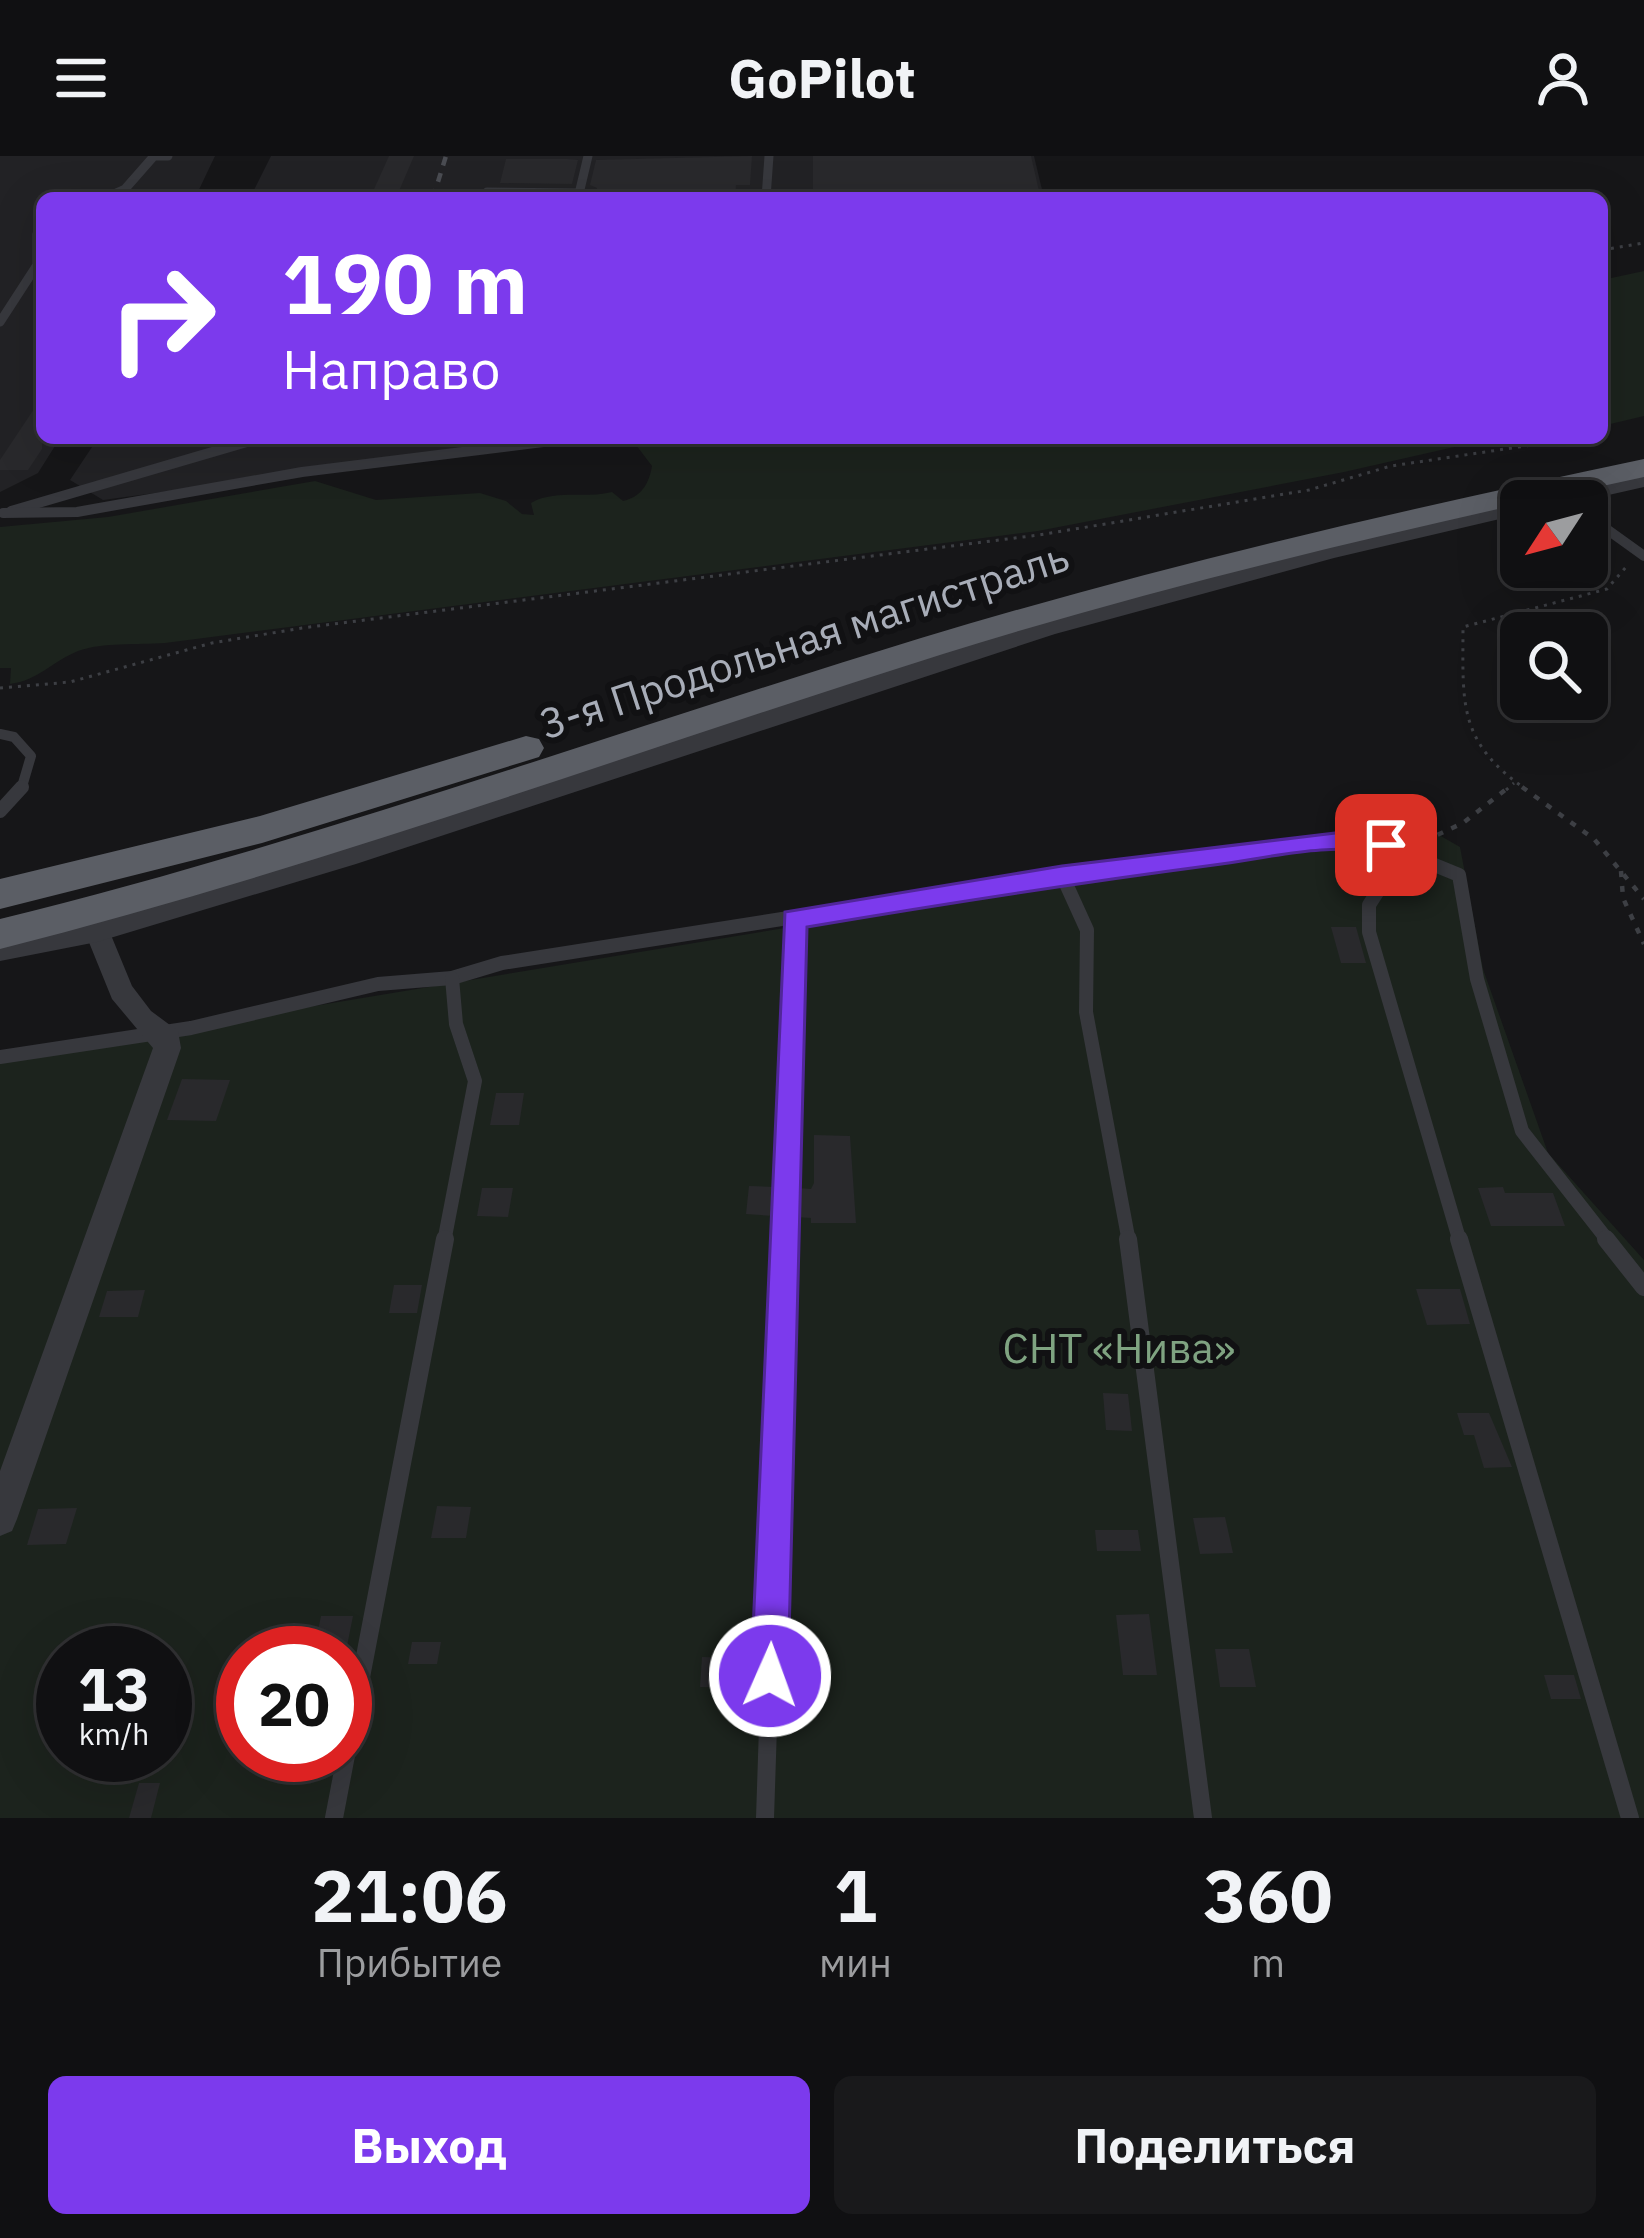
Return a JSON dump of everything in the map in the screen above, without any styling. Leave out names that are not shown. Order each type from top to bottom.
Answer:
[{"type":"highway","name":"3-я Продольная магистраль","points":[[0,892],[81,877],[262,830],[1005,597],[1263,529],[1644,446]]},
{"type":"highway","name":"3-я Продольная магистраль","points":[[0,934],[224,873],[931,646],[1185,573],[1329,535],[1644,468]]},
{"type":"street","points":[[1608,489],[1644,480]]},
{"type":"street","points":[[0,949],[97,930],[450,823],[1046,628],[1328,552],[1500,512]]},
{"type":"street","points":[[0,1519],[167,1048],[168,1039],[156,1033],[113,984],[97,930]]},
{"type":"lane","points":[[118,192],[154,157],[168,156]]},
{"type":"lane","points":[[579,192],[588,156]]},
{"type":"lane","points":[[766,192],[769,156]]},
{"type":"lane","points":[[0,322],[36,267]]},
{"type":"lane","points":[[2,514],[240,444]]},
{"type":"lane","points":[[2,514],[77,512],[302,472],[527,444]]},
{"type":"lane","points":[[1608,530],[1644,556]]},
{"type":"lane","points":[[0,734],[14,737],[31,756],[29,777],[19,795],[0,811]]},
{"type":"lane","points":[[0,1057],[156,1033],[378,984],[452,978],[502,963],[1062,875],[1347,839],[1376,842],[1459,874],[1477,979],[1522,1131],[1644,1287]]},
{"type":"lane","points":[[1403,852],[1369,904],[1369,932],[1630,1818]]},
{"type":"lane","points":[[1062,875],[1087,930],[1087,1012],[1122,1191],[1203,1818]]},
{"type":"lane","points":[[765,1818],[794,919]]},
{"type":"lane","points":[[334,1818],[475,1081],[457,1024],[452,978]]},
{"type":"path","points":[[1608,249],[1644,242]]},
{"type":"path","points":[[0,688],[66,682],[209,644],[302,628],[1039,535],[1309,490],[1391,466],[1531,444]]},
{"type":"path","points":[[1627,543],[1627,569],[1607,589],[1463,627],[1469,728],[1514,782],[1575,822],[1621,867],[1644,899]]},
{"type":"path","points":[[1403,852],[1448,832],[1514,782]]},
{"type":"path","points":[[1621,867],[1623,898],[1644,944]]},
{"type":"shaded area","points":[[0,156],[215,156],[198,192],[36,192],[36,444],[56,444],[38,473],[0,492]]},
{"type":"shaded area","points":[[271,156],[1034,156],[1043,192],[253,192]]},
{"type":"shaded area","points":[[94,444],[522,444],[103,500],[70,480]]},
{"type":"green space","points":[[1644,271],[1644,416],[1608,425],[1608,279]]},
{"type":"green space","points":[[1468,444],[1038,531],[165,643],[98,646],[10,684],[11,668],[0,668],[0,527],[108,517],[315,481],[376,500],[480,493],[506,501],[522,514],[534,515],[531,503],[550,496],[612,492],[623,501],[635,496],[646,484],[652,466],[636,445]]},
{"type":"green space","name":"СНТ «Нива»","points":[[1418,823],[1460,847],[1483,969],[1548,1153],[1644,1260],[1644,1818],[0,1818],[0,1058]]},
{"type":"building","points":[[389,156],[414,156],[399,192],[373,192]]},
{"type":"building","points":[[752,156],[750,185],[736,185],[735,192],[597,192],[590,185],[596,160]]},
{"type":"building","points":[[813,156],[1031,156],[1039,191],[813,191]]},
{"type":"building","points":[[506,159],[578,160],[572,184],[500,183]]},
{"type":"building","points":[[36,406],[36,444],[42,444],[42,449],[28,470],[0,470],[0,460]]},
{"type":"building","points":[[1331,927],[1356,927],[1366,963],[1341,963]]},
{"type":"building","points":[[182,1079],[230,1080],[216,1121],[167,1120]]},
{"type":"building","points":[[496,1093],[524,1093],[519,1125],[490,1125]]},
{"type":"building","points":[[814,1135],[850,1136],[856,1223],[811,1223],[811,1218],[796,1217],[797,1188],[811,1189],[814,1183]]},
{"type":"building","points":[[749,1186],[774,1187],[774,1216],[746,1214]]},
{"type":"building","points":[[1503,1187],[1505,1193],[1553,1193],[1565,1226],[1491,1226],[1478,1188]]},
{"type":"building","points":[[482,1188],[513,1188],[508,1217],[477,1216]]},
{"type":"building","points":[[394,1285],[422,1285],[417,1313],[389,1313]]},
{"type":"building","points":[[1416,1289],[1460,1289],[1470,1324],[1427,1325]]},
{"type":"building","points":[[145,1290],[138,1317],[99,1317],[107,1291]]},
{"type":"building","points":[[1103,1393],[1128,1394],[1132,1431],[1106,1430]]},
{"type":"building","points":[[1457,1413],[1489,1413],[1512,1467],[1484,1468],[1474,1435],[1464,1435]]},
{"type":"building","points":[[437,1506],[471,1507],[466,1538],[431,1538]]},
{"type":"building","points":[[77,1508],[66,1544],[27,1545],[38,1509]]},
{"type":"building","points":[[1225,1517],[1233,1553],[1200,1554],[1193,1518]]},
{"type":"building","points":[[1095,1530],[1138,1530],[1141,1551],[1097,1551]]},
{"type":"building","points":[[1149,1614],[1157,1675],[1123,1675],[1116,1615]]},
{"type":"building","points":[[321,1616],[353,1616],[351,1626],[319,1626]]},
{"type":"building","points":[[412,1642],[441,1642],[437,1664],[408,1664]]},
{"type":"building","points":[[1215,1649],[1249,1649],[1256,1687],[1220,1687]]},
{"type":"building","points":[[702,1657],[742,1658],[741,1688],[700,1687]]},
{"type":"building","points":[[1544,1675],[1574,1675],[1581,1699],[1551,1699]]},
{"type":"building","points":[[139,1783],[160,1783],[151,1818],[129,1818]]},
{"type":"railway","points":[[435,192],[446,156]]},
{"type":"route","points":[[770,1676],[794,919],[1062,875],[1335,840],[1386,845]]}]
